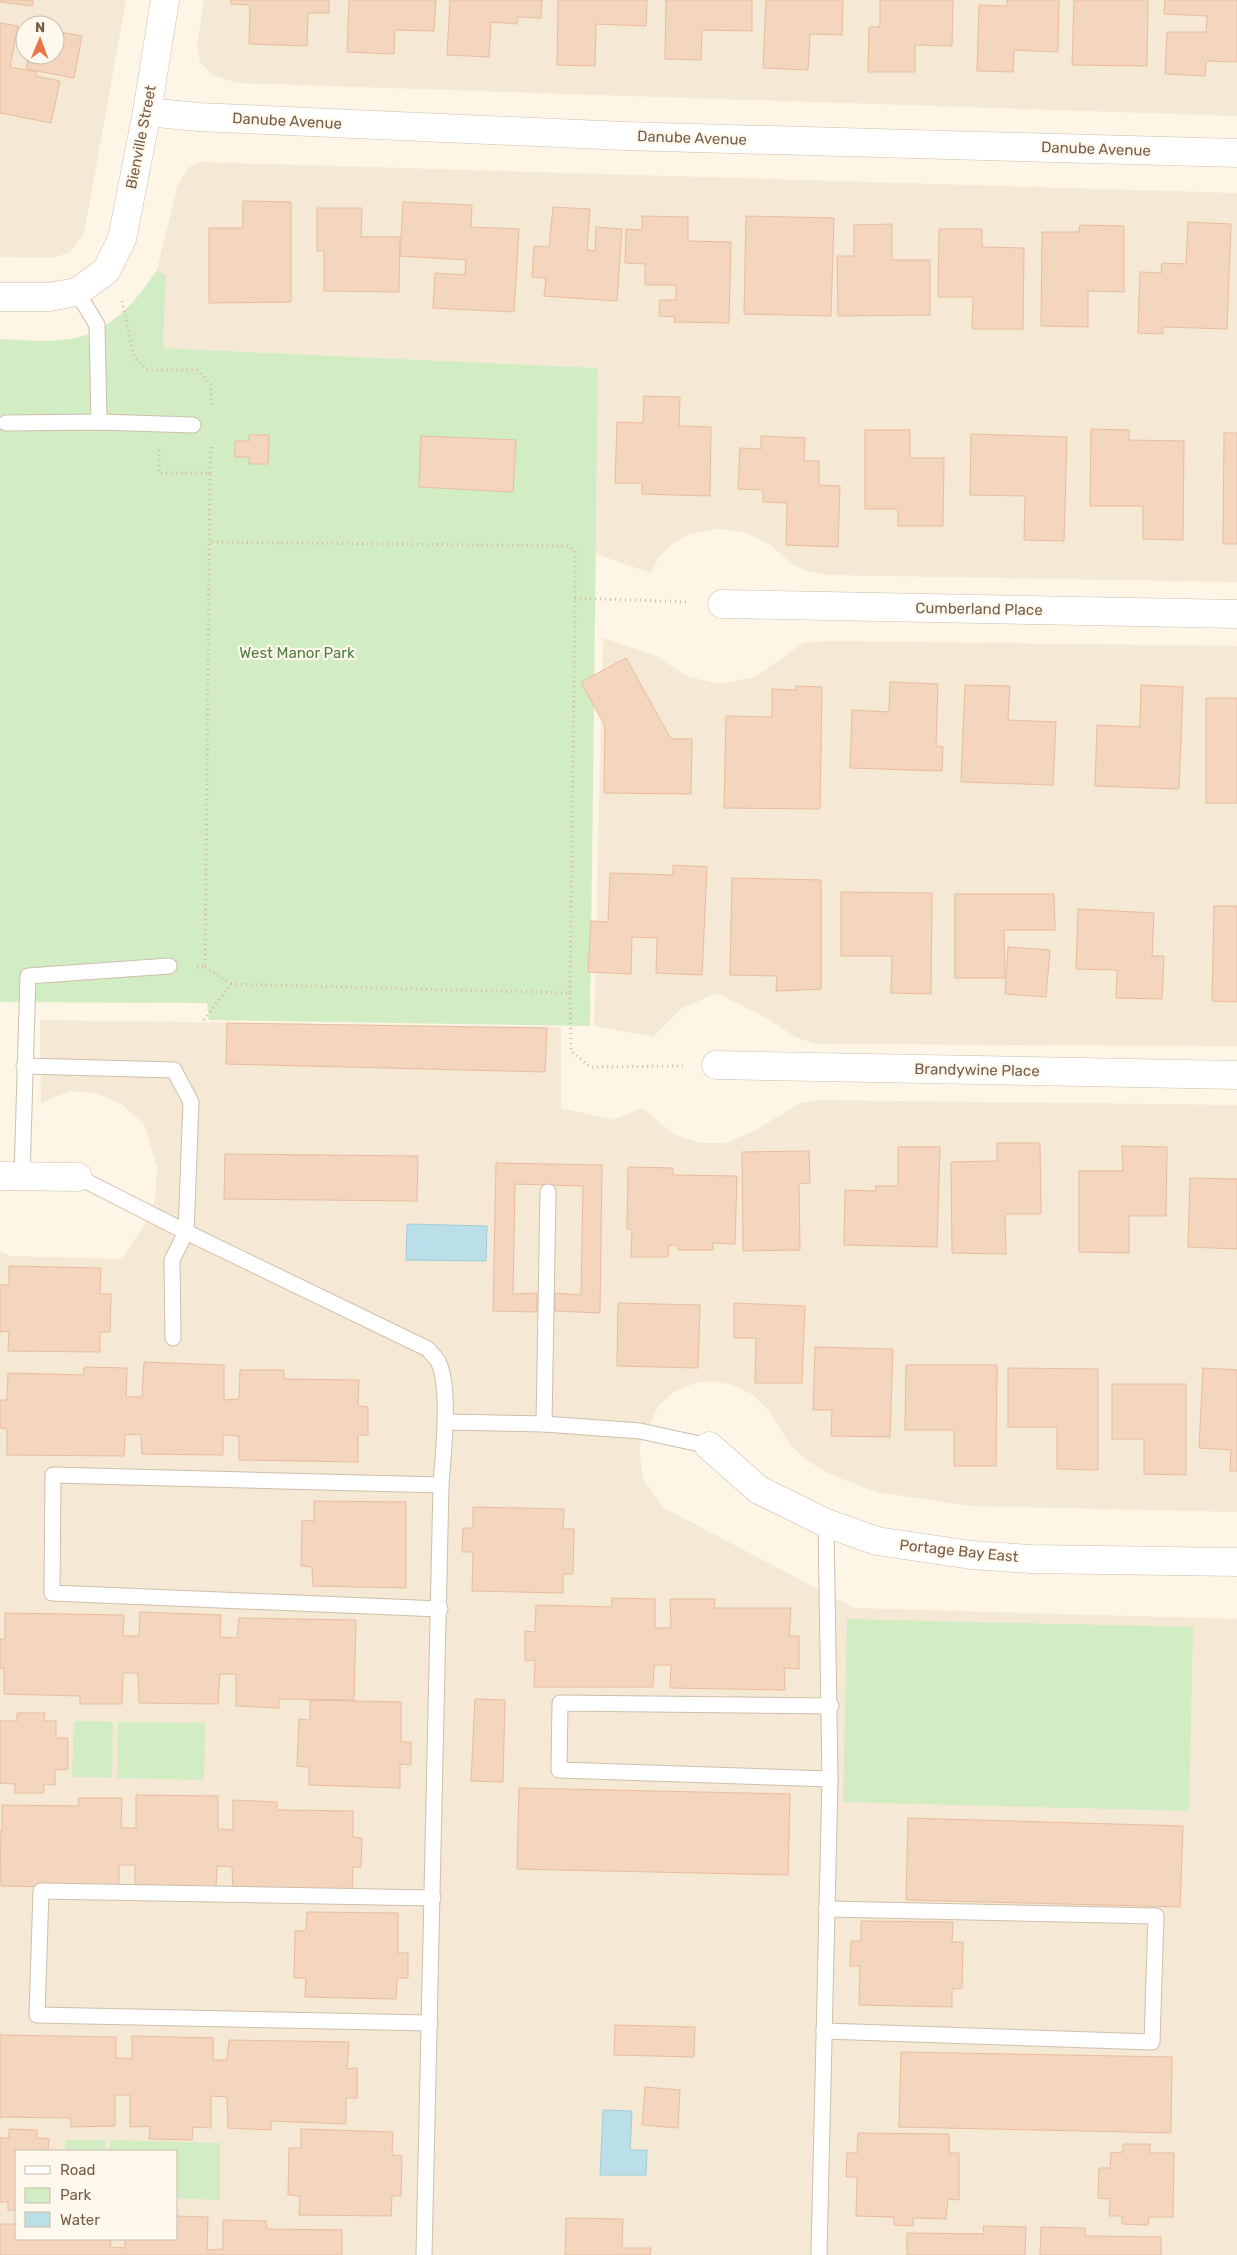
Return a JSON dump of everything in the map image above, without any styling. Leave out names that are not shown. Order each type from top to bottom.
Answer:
[{"type":"street","name":"Bienville Street","points":[[106,271],[122,239],[147,112],[165,0]]},
{"type":"street","name":"Danube Avenue","points":[[147,112],[198,118],[634,136],[1237,153]]},
{"type":"street","points":[[0,297],[49,297],[77,292],[106,271]]},
{"type":"street","name":"Cumberland Place","points":[[722,604],[1237,614]]},
{"type":"street","name":"Brandywine Place","points":[[716,1065],[1237,1075]]},
{"type":"street","points":[[11,1176],[78,1177]]},
{"type":"street","name":"Portage Bay East","points":[[709,1446],[759,1490],[826,1523],[877,1541],[971,1555],[1031,1559],[1237,1562]]},
{"type":"lane","points":[[77,292],[97,325],[99,422]]},
{"type":"lane","points":[[6,423],[99,422],[194,425]]},
{"type":"lane","points":[[11,1176],[24,1066],[28,976],[169,966]]},
{"type":"lane","points":[[24,1066],[174,1070],[190,1102],[186,1232],[172,1260],[173,1338]]},
{"type":"lane","points":[[78,1177],[186,1232],[428,1349],[438,1362],[444,1390],[445,1422],[441,1485],[440,1609],[424,2255]]},
{"type":"lane","points":[[544,1424],[548,1192]]},
{"type":"lane","points":[[445,1422],[544,1424],[640,1431],[709,1446]]},
{"type":"lane","points":[[440,1609],[52,1593],[53,1475],[441,1485]]},
{"type":"lane","points":[[819,2255],[831,1706],[826,1523]]},
{"type":"lane","points":[[830,1779],[559,1770],[560,1703],[831,1706]]},
{"type":"lane","points":[[430,2023],[37,2015],[41,1891],[433,1898]]},
{"type":"lane","points":[[824,2031],[1152,2042],[1156,1916],[826,1909]]},
{"type":"path","points":[[106,271],[124,304],[134,357],[148,370],[197,370],[211,384],[211,414]]},
{"type":"path","points":[[159,425],[159,473],[210,473]]},
{"type":"path","points":[[205,967],[210,443]]},
{"type":"path","points":[[209,542],[569,546],[575,552],[571,1051],[590,1067],[716,1065]]},
{"type":"path","points":[[575,598],[650,599],[722,604]]},
{"type":"path","points":[[169,966],[205,967],[231,984],[570,993]]},
{"type":"path","points":[[204,1020],[231,984]]},
{"type":"shaded area","points":[[0,0],[126,0],[84,234],[69,253],[51,258],[0,257]]},
{"type":"shaded area","points":[[204,0],[1237,0],[1237,116],[237,83],[212,75],[200,62],[197,46]]},
{"type":"shaded area","points":[[200,162],[1237,193],[1237,582],[829,575],[809,572],[795,566],[769,544],[744,532],[717,529],[690,534],[671,545],[659,557],[651,573],[596,554],[598,368],[163,348],[166,277],[157,270],[178,185],[188,168]]},
{"type":"shaded area","points":[[603,638],[654,655],[689,677],[719,684],[755,677],[803,643],[827,641],[1237,646],[1237,1046],[817,1044],[795,1037],[767,1018],[717,993],[682,1008],[653,1037],[594,1026]]},
{"type":"shaded area","points":[[40,1020],[561,1027],[561,1108],[613,1120],[642,1108],[675,1135],[701,1143],[727,1143],[756,1130],[800,1103],[817,1100],[1237,1105],[1237,1512],[969,1506],[877,1492],[829,1474],[808,1461],[791,1446],[770,1412],[752,1394],[732,1385],[712,1381],[695,1383],[675,1391],[659,1405],[639,1446],[643,1479],[664,1508],[854,1608],[1237,1619],[1237,2255],[0,2255],[0,1251],[10,1256],[122,1259],[145,1224],[155,1199],[157,1167],[144,1124],[121,1104],[96,1093],[69,1091],[41,1103]]},
{"type":"green space","name":"West Manor Park","points":[[157,270],[166,276],[163,348],[598,368],[590,1026],[209,1020],[207,1003],[0,1002],[0,339],[58,340],[81,337],[91,333],[111,322],[120,314],[144,289]]},
{"type":"green space","points":[[847,1619],[1193,1627],[1189,1811],[843,1802]]},
{"type":"green space","points":[[74,1721],[113,1722],[112,1778],[72,1777]]},
{"type":"green space","points":[[118,1722],[205,1723],[204,1780],[117,1778]]},
{"type":"green space","points":[[66,2140],[105,2140],[105,2150],[65,2150]]},
{"type":"green space","points":[[110,2140],[220,2143],[220,2200],[178,2198],[178,2150],[110,2150]]},
{"type":"water","points":[[407,1224],[487,1226],[486,1261],[406,1260]]},
{"type":"water","points":[[603,2110],[632,2111],[630,2150],[647,2150],[646,2175],[600,2175]]},
{"type":"building","points":[[0,0],[33,0],[33,6],[0,2]]},
{"type":"building","points":[[231,0],[329,0],[329,13],[308,13],[307,46],[249,44],[250,5],[231,4]]},
{"type":"building","points":[[349,0],[436,0],[434,31],[395,30],[394,54],[347,52]]},
{"type":"building","points":[[450,0],[542,0],[541,18],[518,17],[517,24],[491,22],[489,57],[447,55]]},
{"type":"building","points":[[558,0],[647,0],[646,26],[596,24],[595,66],[557,65]]},
{"type":"building","points":[[666,0],[752,0],[752,31],[702,30],[701,60],[665,59]]},
{"type":"building","points":[[766,0],[843,0],[842,35],[810,34],[808,70],[763,68]]},
{"type":"building","points":[[880,0],[953,0],[952,46],[915,45],[915,72],[868,72],[869,27],[880,27]]},
{"type":"building","points":[[1007,0],[1059,0],[1058,52],[1014,50],[1013,72],[977,71],[979,5],[1007,6]]},
{"type":"building","points":[[1074,0],[1148,0],[1147,66],[1072,65]]},
{"type":"building","points":[[1165,0],[1237,0],[1237,62],[1206,61],[1205,76],[1165,74],[1167,32],[1206,32],[1207,16],[1164,14]]},
{"type":"building","points":[[0,23],[15,26],[15,41],[10,67],[37,72],[36,76],[60,81],[51,123],[0,113]]},
{"type":"building","points":[[65,33],[82,36],[74,78],[26,69],[27,65],[65,65]]},
{"type":"building","points":[[243,201],[291,202],[291,302],[209,303],[209,228],[243,228]]},
{"type":"building","points":[[403,202],[472,205],[471,227],[519,229],[514,312],[433,308],[435,273],[465,275],[466,260],[400,256]]},
{"type":"building","points":[[553,207],[590,209],[587,250],[595,251],[596,227],[622,229],[617,301],[544,296],[546,278],[532,277],[534,246],[549,247]]},
{"type":"building","points":[[317,208],[362,208],[361,237],[400,237],[399,292],[324,291],[324,251],[317,251]]},
{"type":"building","points":[[642,216],[688,217],[688,241],[731,242],[729,323],[674,322],[675,317],[659,316],[660,300],[676,300],[676,285],[645,285],[645,264],[625,263],[626,229],[642,230]]},
{"type":"building","points":[[746,216],[834,218],[831,316],[744,314]]},
{"type":"building","points":[[1188,222],[1231,224],[1227,329],[1163,327],[1163,334],[1138,333],[1140,272],[1161,273],[1162,263],[1186,264]]},
{"type":"building","points":[[892,224],[892,260],[930,260],[930,315],[838,316],[837,256],[854,256],[854,225]]},
{"type":"building","points":[[1080,225],[1124,226],[1124,292],[1088,291],[1088,327],[1041,326],[1042,232],[1079,232]]},
{"type":"building","points":[[939,229],[982,229],[982,247],[1024,248],[1023,329],[972,329],[973,297],[938,297]]},
{"type":"building","points":[[644,396],[680,397],[679,426],[711,427],[710,496],[642,494],[642,483],[615,483],[617,422],[643,423]]},
{"type":"building","points":[[1091,429],[1129,430],[1129,440],[1184,441],[1183,540],[1143,539],[1143,506],[1090,506]]},
{"type":"building","points":[[865,430],[910,430],[910,458],[944,458],[943,526],[898,526],[898,509],[865,509]]},
{"type":"building","points":[[1224,433],[1237,433],[1237,544],[1223,544]]},
{"type":"building","points":[[971,434],[1067,437],[1064,541],[1024,540],[1025,496],[970,495]]},
{"type":"building","points":[[249,435],[269,435],[268,464],[249,464],[249,457],[235,457],[235,441],[249,441]]},
{"type":"building","points":[[421,436],[516,440],[513,492],[419,487]]},
{"type":"building","points":[[761,436],[805,438],[804,461],[819,461],[819,485],[840,486],[838,547],[786,545],[787,503],[763,502],[763,490],[738,489],[740,448],[761,449]]},
{"type":"building","points":[[626,658],[671,739],[692,739],[691,794],[604,793],[605,726],[581,682]]},
{"type":"building","points":[[890,682],[938,684],[936,746],[943,747],[942,771],[850,768],[852,710],[889,712]]},
{"type":"building","points":[[965,685],[1010,686],[1008,720],[1056,722],[1053,785],[961,782]]},
{"type":"building","points":[[1141,685],[1183,687],[1179,789],[1095,786],[1097,725],[1140,727]]},
{"type":"building","points":[[796,686],[822,687],[820,809],[724,808],[726,716],[772,717],[772,689],[796,690]]},
{"type":"building","points":[[1206,698],[1237,698],[1237,803],[1206,803]]},
{"type":"building","points":[[673,865],[707,867],[702,975],[656,973],[657,938],[632,937],[631,974],[588,972],[591,921],[608,922],[610,873],[673,875]]},
{"type":"building","points":[[732,878],[821,880],[821,989],[776,991],[777,976],[730,975]]},
{"type":"building","points":[[841,892],[932,893],[931,994],[891,993],[892,956],[841,956]]},
{"type":"building","points":[[955,894],[1054,894],[1055,930],[1004,930],[1005,978],[955,978]]},
{"type":"building","points":[[1214,906],[1237,906],[1237,1002],[1212,1001]]},
{"type":"building","points":[[1078,909],[1154,913],[1152,956],[1164,956],[1162,999],[1116,998],[1117,970],[1076,969]]},
{"type":"building","points":[[1008,947],[1050,950],[1046,997],[1005,994]]},
{"type":"building","points":[[227,1023],[547,1028],[545,1072],[226,1064]]},
{"type":"building","points":[[997,1143],[1040,1143],[1041,1214],[1005,1214],[1006,1254],[952,1253],[951,1162],[997,1161]]},
{"type":"building","points":[[1122,1146],[1167,1147],[1166,1216],[1129,1216],[1129,1253],[1079,1252],[1079,1171],[1123,1171]]},
{"type":"building","points":[[898,1147],[940,1147],[937,1247],[844,1245],[845,1190],[876,1191],[875,1186],[898,1186]]},
{"type":"building","points":[[809,1151],[810,1183],[799,1184],[800,1250],[743,1251],[742,1152]]},
{"type":"building","points":[[225,1154],[418,1156],[417,1201],[224,1199]]},
{"type":"building","points":[[496,1163],[602,1165],[600,1313],[555,1311],[555,1293],[581,1295],[583,1186],[515,1184],[513,1294],[537,1293],[537,1312],[493,1311]]},
{"type":"building","points":[[628,1167],[673,1168],[673,1175],[737,1176],[735,1244],[713,1243],[713,1250],[678,1250],[678,1245],[669,1245],[668,1257],[631,1257],[632,1229],[627,1229]]},
{"type":"building","points":[[1190,1178],[1237,1179],[1237,1249],[1188,1247]]},
{"type":"building","points":[[9,1266],[101,1268],[100,1294],[111,1294],[110,1332],[100,1332],[100,1352],[8,1351],[9,1331],[0,1332],[0,1285],[9,1285]]},
{"type":"building","points":[[618,1303],[700,1305],[698,1368],[617,1366]]},
{"type":"building","points":[[734,1303],[805,1306],[802,1383],[755,1383],[756,1338],[734,1338]]},
{"type":"building","points":[[815,1347],[893,1349],[890,1437],[831,1436],[832,1410],[813,1410]]},
{"type":"building","points":[[144,1362],[224,1365],[224,1400],[239,1399],[240,1370],[284,1370],[284,1379],[359,1380],[358,1406],[368,1407],[368,1435],[358,1435],[358,1462],[239,1460],[239,1436],[223,1435],[223,1455],[142,1454],[141,1434],[125,1435],[124,1456],[7,1455],[7,1429],[0,1428],[0,1400],[7,1400],[8,1373],[84,1375],[84,1367],[127,1368],[126,1397],[142,1397]]},
{"type":"building","points":[[906,1365],[997,1365],[996,1466],[954,1466],[954,1430],[905,1430]]},
{"type":"building","points":[[1008,1368],[1098,1369],[1098,1470],[1057,1469],[1057,1427],[1008,1427]]},
{"type":"building","points":[[1203,1368],[1237,1370],[1237,1471],[1230,1471],[1231,1450],[1199,1448]]},
{"type":"building","points":[[1112,1384],[1186,1384],[1186,1475],[1144,1474],[1144,1439],[1112,1439]]},
{"type":"building","points":[[314,1501],[406,1502],[406,1588],[313,1586],[312,1567],[301,1566],[302,1520],[314,1521]]},
{"type":"building","points":[[473,1507],[564,1509],[563,1529],[574,1529],[573,1574],[563,1574],[563,1593],[472,1591],[473,1552],[462,1552],[463,1528],[473,1528]]},
{"type":"building","points":[[612,1598],[655,1599],[655,1628],[671,1628],[670,1599],[715,1599],[714,1608],[791,1608],[789,1636],[799,1636],[799,1669],[784,1668],[785,1690],[670,1688],[671,1665],[654,1665],[653,1687],[534,1687],[535,1660],[525,1661],[525,1631],[535,1632],[536,1605],[612,1607]]},
{"type":"building","points":[[140,1612],[221,1615],[220,1637],[237,1638],[239,1618],[356,1620],[354,1700],[279,1699],[279,1708],[236,1706],[236,1674],[220,1674],[218,1704],[139,1703],[138,1673],[123,1673],[122,1704],[80,1704],[80,1696],[4,1694],[4,1668],[0,1668],[0,1639],[5,1639],[5,1613],[124,1615],[123,1636],[139,1636]]},
{"type":"building","points":[[475,1699],[505,1700],[503,1782],[471,1781]]},
{"type":"building","points":[[310,1700],[401,1702],[401,1742],[411,1742],[411,1765],[400,1764],[400,1788],[309,1785],[309,1767],[297,1766],[299,1719],[310,1720]]},
{"type":"building","points":[[17,1713],[45,1713],[44,1721],[56,1721],[56,1738],[68,1738],[68,1769],[55,1770],[55,1785],[44,1784],[44,1793],[15,1793],[15,1784],[0,1783],[0,1721],[17,1721]]},
{"type":"building","points":[[519,1788],[790,1794],[788,1875],[517,1869]]},
{"type":"building","points":[[136,1795],[218,1796],[218,1829],[233,1830],[233,1800],[277,1802],[277,1810],[353,1811],[353,1837],[362,1838],[361,1867],[353,1867],[352,1892],[233,1890],[232,1867],[217,1866],[216,1887],[135,1886],[135,1865],[119,1865],[119,1888],[1,1886],[0,1831],[2,1831],[2,1805],[78,1806],[79,1798],[122,1798],[121,1828],[136,1828]]},
{"type":"building","points":[[908,1818],[1183,1826],[1180,1907],[906,1900]]},
{"type":"building","points":[[307,1912],[398,1913],[398,1953],[408,1953],[408,1978],[397,1978],[396,1999],[305,1997],[306,1978],[294,1978],[295,1931],[306,1931]]},
{"type":"building","points":[[861,1921],[953,1922],[952,1942],[963,1942],[962,1988],[952,1989],[952,2007],[859,2005],[860,1966],[850,1966],[851,1941],[861,1941]]},
{"type":"building","points":[[615,2025],[695,2027],[694,2057],[614,2055]]},
{"type":"building","points":[[0,2035],[116,2037],[116,2058],[132,2059],[132,2036],[213,2038],[213,2060],[227,2060],[229,2040],[349,2042],[347,2069],[357,2068],[357,2098],[346,2098],[346,2124],[271,2121],[271,2130],[228,2128],[227,2097],[211,2096],[211,2128],[193,2127],[192,2140],[149,2139],[150,2126],[130,2127],[130,2095],[115,2095],[115,2126],[71,2127],[71,2118],[0,2117]]},
{"type":"building","points":[[901,2052],[1172,2057],[1171,2133],[899,2127]]},
{"type":"building","points":[[645,2087],[680,2090],[678,2128],[642,2125]]},
{"type":"building","points":[[9,2129],[37,2130],[37,2138],[49,2139],[48,2150],[15,2150],[15,2210],[8,2210],[8,2202],[0,2202],[0,2138],[9,2138]]},
{"type":"building","points":[[301,2129],[393,2132],[392,2155],[402,2156],[401,2196],[392,2196],[391,2216],[299,2215],[300,2196],[288,2195],[289,2148],[301,2148]]},
{"type":"building","points":[[858,2133],[949,2134],[949,2153],[959,2153],[959,2200],[948,2199],[946,2219],[913,2218],[913,2226],[894,2225],[894,2217],[856,2216],[857,2177],[846,2177],[847,2153],[857,2153]]},
{"type":"building","points":[[1123,2144],[1150,2144],[1150,2153],[1174,2153],[1173,2217],[1149,2217],[1148,2225],[1122,2224],[1122,2216],[1109,2216],[1110,2199],[1098,2198],[1099,2168],[1110,2168],[1111,2153],[1123,2152]]},
{"type":"building","points":[[178,2216],[208,2217],[207,2250],[223,2249],[223,2220],[266,2221],[267,2229],[342,2230],[342,2255],[0,2255],[0,2224],[15,2224],[15,2240],[111,2240],[110,2247],[125,2248],[125,2240],[178,2240]]},
{"type":"building","points":[[566,2218],[623,2219],[622,2248],[651,2248],[650,2255],[565,2255]]},
{"type":"building","points":[[983,2226],[1026,2227],[1025,2255],[907,2255],[907,2233],[984,2234]]},
{"type":"building","points":[[1041,2227],[1085,2228],[1085,2236],[1161,2237],[1161,2255],[1040,2255]]}]
